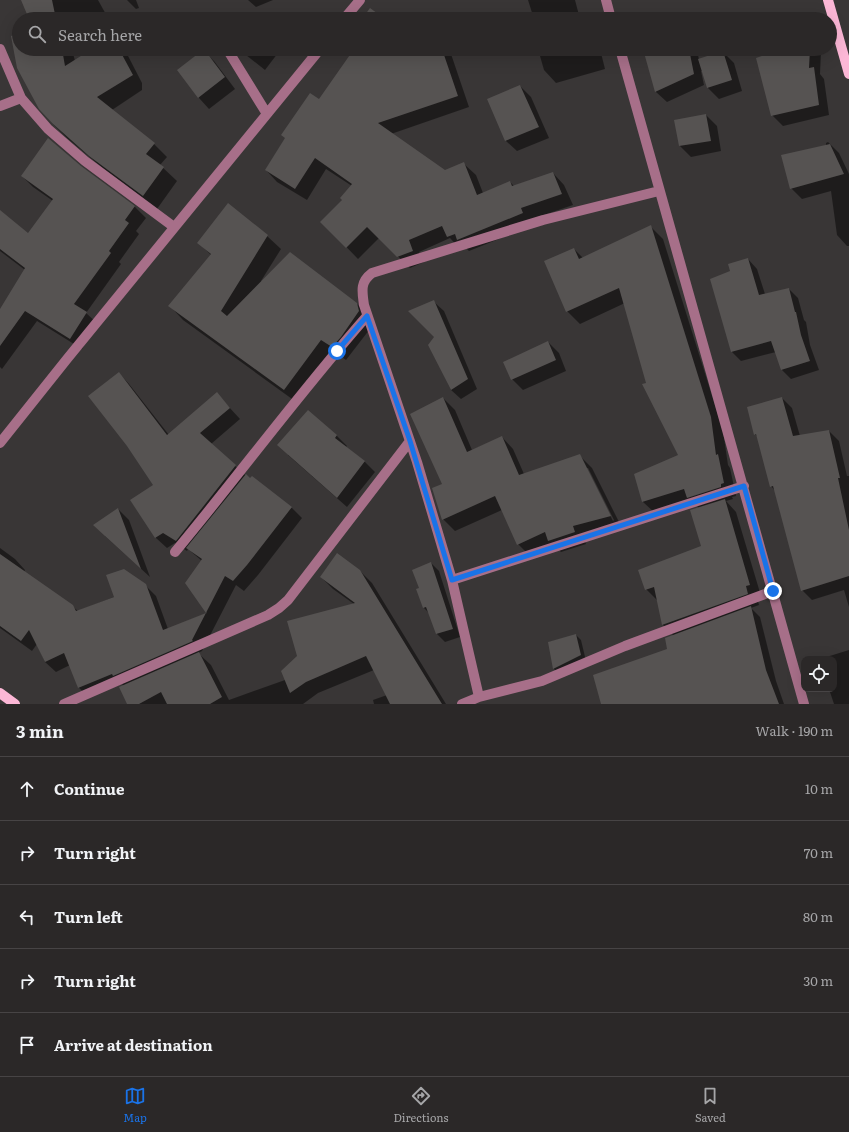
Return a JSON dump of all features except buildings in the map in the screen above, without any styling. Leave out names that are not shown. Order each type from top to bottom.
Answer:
[{"type":"main road","points":[[828,0],[832,12]]},
{"type":"main road","points":[[837,25],[845,47],[849,74]]},
{"type":"main road","points":[[0,693],[15,704]]},
{"type":"street","points":[[350,12],[360,0]]},
{"type":"street","points":[[606,0],[609,12]]},
{"type":"street","points":[[0,49],[21,98],[48,129],[85,161],[174,228]]},
{"type":"street","points":[[231,56],[267,114]]},
{"type":"street","points":[[0,443],[314,56]]},
{"type":"street","points":[[622,56],[659,191],[744,486],[804,704]]},
{"type":"street","points":[[0,106],[21,98]]},
{"type":"street","points":[[479,697],[452,580],[410,441],[367,316],[362,291],[363,283],[367,276],[372,273],[543,220],[659,191]]},
{"type":"street","points":[[175,552],[367,316]]},
{"type":"street","points":[[64,704],[268,615],[279,608],[288,600],[410,441]]},
{"type":"street","points":[[452,580],[744,486]]},
{"type":"street","points":[[462,704],[479,697],[542,681],[625,646],[773,591]]},
{"type":"route","points":[[337,351],[367,316],[417,462],[452,580],[744,486],[773,591]]}]
